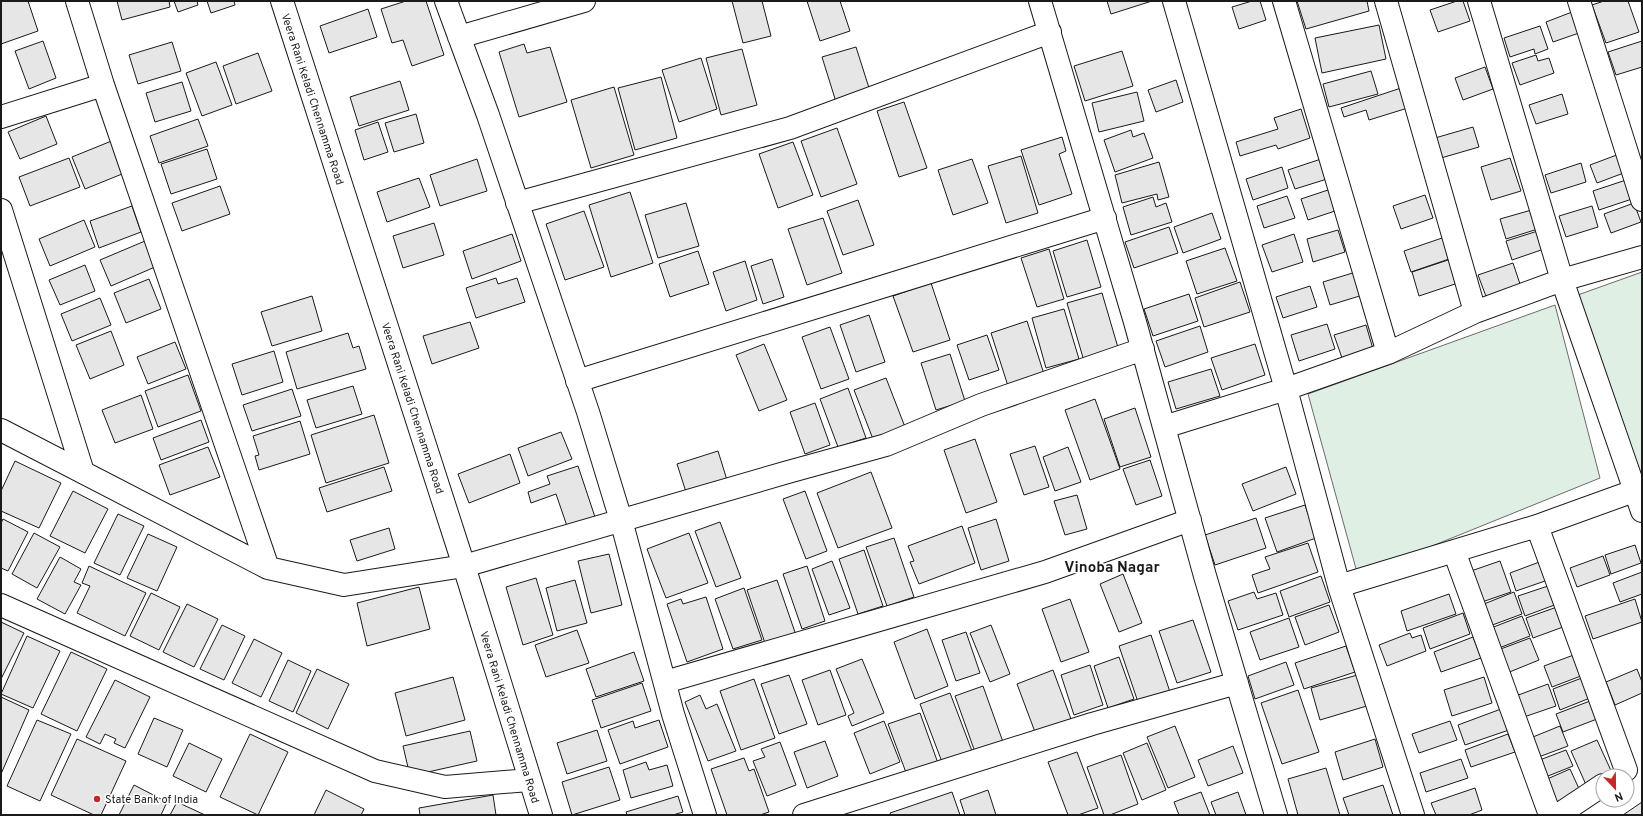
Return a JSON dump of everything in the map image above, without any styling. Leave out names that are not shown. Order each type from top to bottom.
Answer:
[{"type":"street","points":[[77,1],[103,85],[268,568]]},
{"type":"street","name":"Veera Rani Keladi Chennamma Road","points":[[282,1],[464,566],[541,815]]},
{"type":"street","points":[[446,1],[517,203],[577,381],[621,520],[665,682],[705,815]]},
{"type":"street","points":[[459,37],[584,1]]},
{"type":"street","points":[[1040,1],[1143,349],[1190,520],[1276,815]]},
{"type":"street","points":[[1174,1],[1286,389],[1339,586],[1413,815]]},
{"type":"street","points":[[1284,1],[1388,353]]},
{"type":"street","points":[[1386,1],[1475,312]]},
{"type":"street","points":[[1479,1],[1562,280],[1639,489],[1642,511]]},
{"type":"street","points":[[1579,1],[1642,200]]},
{"type":"street","points":[[517,203],[790,128],[1050,32]]},
{"type":"street","points":[[1,117],[103,85]]},
{"type":"street","points":[[1,210],[83,472]]},
{"type":"street","points":[[577,381],[1105,218]]},
{"type":"street","points":[[1164,428],[1286,389],[1388,353],[1475,312],[1562,280],[1642,257]]},
{"type":"street","points":[[1,430],[268,568],[344,585],[464,566],[886,445],[981,405],[1143,349]]},
{"type":"street","points":[[1339,586],[1537,526],[1639,489]]},
{"type":"street","points":[[665,682],[1045,572],[1190,520]]},
{"type":"street","points":[[1537,526],[1629,768]]},
{"type":"street","points":[[1454,551],[1550,815]]},
{"type":"street","points":[[1,605],[375,771],[446,787],[529,780]]},
{"type":"street","points":[[804,815],[1092,724],[1237,683]]},
{"type":"street","points":[[1558,815],[1595,790]]},
{"type":"green space","points":[[1642,272],[1642,475],[1628,480],[1575,296]]},
{"type":"green space","points":[[1555,305],[1600,478],[1358,576],[1308,394]]},
{"type":"building","points":[[1,1],[28,1],[38,31],[1,44]]},
{"type":"building","points":[[117,1],[169,1],[170,7],[122,20]]},
{"type":"building","points":[[174,1],[197,1],[198,5],[178,12]]},
{"type":"building","points":[[207,1],[234,1],[235,5],[211,13]]},
{"type":"building","points":[[406,1],[426,1],[444,55],[412,66],[403,40],[392,43],[381,9]]},
{"type":"building","points":[[732,1],[762,1],[771,36],[743,43]]},
{"type":"building","points":[[807,1],[840,1],[850,31],[820,41]]},
{"type":"building","points":[[1107,1],[1152,1],[1111,14]]},
{"type":"building","points":[[1252,1],[1260,1],[1266,20],[1239,29],[1232,7]]},
{"type":"building","points":[[1297,1],[1367,1],[1369,11],[1306,29]]},
{"type":"building","points":[[1457,1],[1463,1],[1470,21],[1438,32],[1430,10]]},
{"type":"building","points":[[1604,1],[1628,1],[1639,32],[1606,43],[1592,5]]},
{"type":"building","points":[[368,9],[377,37],[329,53],[320,26]]},
{"type":"building","points":[[1572,12],[1579,33],[1553,42],[1546,22]]},
{"type":"building","points":[[1379,25],[1386,59],[1322,73],[1315,38]]},
{"type":"building","points":[[1540,26],[1548,49],[1535,54],[1534,49],[1510,57],[1504,38]]},
{"type":"building","points":[[43,41],[56,78],[29,89],[15,51]]},
{"type":"building","points":[[1642,41],[1642,67],[1616,75],[1608,52]]},
{"type":"building","points":[[172,42],[181,71],[138,84],[129,55]]},
{"type":"building","points":[[524,44],[527,53],[550,47],[567,102],[519,117],[499,52]]},
{"type":"building","points":[[856,47],[870,91],[836,102],[822,57]]},
{"type":"building","points":[[742,49],[757,105],[721,115],[706,58]]},
{"type":"building","points":[[1122,51],[1133,86],[1085,101],[1074,66]]},
{"type":"building","points":[[258,53],[272,91],[236,104],[223,66]]},
{"type":"building","points":[[1536,55],[1538,61],[1549,58],[1554,73],[1520,85],[1512,63]]},
{"type":"building","points":[[701,58],[717,109],[679,122],[662,70]]},
{"type":"building","points":[[216,62],[232,105],[202,116],[186,73]]},
{"type":"building","points":[[1485,67],[1493,89],[1463,100],[1455,78]]},
{"type":"building","points":[[1371,71],[1378,94],[1329,107],[1323,84]]},
{"type":"building","points":[[661,77],[677,138],[635,150],[618,88]]},
{"type":"building","points":[[1176,80],[1183,102],[1156,112],[1148,90]]},
{"type":"building","points":[[400,81],[409,110],[359,126],[350,97]]},
{"type":"building","points":[[182,82],[191,111],[155,122],[146,93]]},
{"type":"building","points":[[614,87],[634,155],[591,168],[571,100]]},
{"type":"building","points":[[1404,87],[1411,107],[1369,120],[1366,110],[1344,117],[1341,108]]},
{"type":"building","points":[[1137,92],[1144,121],[1099,132],[1092,103]]},
{"type":"building","points":[[1562,94],[1568,114],[1536,124],[1529,105]]},
{"type":"building","points":[[904,102],[927,168],[899,177],[877,111]]},
{"type":"building","points":[[1301,109],[1310,138],[1278,149],[1276,145],[1240,156],[1236,142],[1278,129],[1274,118]]},
{"type":"building","points":[[416,114],[424,143],[394,152],[385,123]]},
{"type":"building","points":[[46,116],[57,144],[20,159],[8,132]]},
{"type":"building","points":[[198,119],[208,146],[159,163],[150,136]]},
{"type":"building","points":[[378,122],[388,152],[364,160],[355,130]]},
{"type":"building","points":[[1473,127],[1479,147],[1441,158],[1435,138]]},
{"type":"building","points":[[837,128],[857,184],[821,197],[801,141]]},
{"type":"building","points":[[1131,130],[1133,137],[1144,133],[1153,158],[1115,172],[1104,140]]},
{"type":"building","points":[[1062,137],[1066,151],[1059,154],[1072,194],[1039,205],[1021,150]]},
{"type":"building","points":[[114,140],[127,172],[85,189],[72,157]]},
{"type":"building","points":[[793,142],[813,195],[778,208],[759,154]]},
{"type":"building","points":[[207,149],[217,179],[171,194],[161,164]]},
{"type":"building","points":[[1622,153],[1629,171],[1597,183],[1590,165]]},
{"type":"building","points":[[1021,156],[1038,213],[1006,223],[988,166]]},
{"type":"building","points":[[69,158],[80,187],[30,206],[19,177]]},
{"type":"building","points":[[1510,158],[1521,191],[1491,200],[1481,167]]},
{"type":"building","points":[[477,159],[487,191],[440,206],[430,175]]},
{"type":"building","points":[[972,159],[988,203],[953,215],[938,170]]},
{"type":"building","points":[[1321,159],[1327,179],[1295,189],[1288,170]]},
{"type":"building","points":[[1159,162],[1169,197],[1158,200],[1157,194],[1122,203],[1115,175]]},
{"type":"building","points":[[1581,163],[1586,182],[1551,193],[1545,175]]},
{"type":"building","points":[[1282,167],[1288,188],[1253,200],[1246,179]]},
{"type":"building","points":[[419,178],[430,207],[387,222],[377,192]]},
{"type":"building","points":[[1626,180],[1632,199],[1599,210],[1593,191]]},
{"type":"building","points":[[220,186],[230,214],[182,231],[172,203]]},
{"type":"building","points":[[1334,188],[1341,209],[1308,220],[1301,199]]},
{"type":"building","points":[[630,192],[653,263],[611,277],[589,205]]},
{"type":"building","points":[[1425,195],[1433,218],[1401,229],[1393,206]]},
{"type":"building","points":[[1287,196],[1295,218],[1264,228],[1257,206]]},
{"type":"building","points":[[1153,197],[1156,207],[1166,203],[1172,222],[1131,235],[1123,207]]},
{"type":"building","points":[[858,200],[874,245],[843,255],[827,211]]},
{"type":"building","points":[[686,203],[699,246],[658,258],[645,215]]},
{"type":"building","points":[[1634,203],[1641,222],[1611,233],[1604,214]]},
{"type":"building","points":[[132,206],[141,232],[99,248],[90,221]]},
{"type":"building","points":[[1592,206],[1598,227],[1566,237],[1559,216]]},
{"type":"building","points":[[1535,209],[1541,228],[1506,239],[1500,219]]},
{"type":"building","points":[[584,211],[604,267],[565,280],[546,224]]},
{"type":"building","points":[[1212,213],[1221,239],[1183,253],[1174,227]]},
{"type":"building","points":[[823,218],[842,273],[807,285],[788,229]]},
{"type":"building","points":[[84,220],[95,247],[50,266],[39,239]]},
{"type":"building","points":[[434,223],[444,255],[403,268],[393,236]]},
{"type":"building","points":[[1169,227],[1178,253],[1134,268],[1125,242]]},
{"type":"building","points":[[1338,230],[1345,252],[1313,262],[1307,239]]},
{"type":"building","points":[[1541,230],[1547,248],[1512,260],[1506,241]]},
{"type":"building","points":[[512,234],[521,261],[472,279],[463,251]]},
{"type":"building","points":[[1294,234],[1303,262],[1272,272],[1262,245]]},
{"type":"building","points":[[1445,237],[1452,258],[1411,272],[1404,251]]},
{"type":"building","points":[[1087,240],[1101,287],[1067,297],[1053,251]]},
{"type":"building","points":[[145,241],[155,267],[111,286],[100,260]]},
{"type":"building","points":[[1225,248],[1237,281],[1197,294],[1186,261]]},
{"type":"building","points":[[1049,249],[1064,299],[1037,307],[1021,258]]},
{"type":"building","points":[[698,251],[709,284],[670,297],[659,264]]},
{"type":"building","points":[[772,259],[784,297],[763,304],[751,266]]},
{"type":"building","points":[[1451,259],[1458,283],[1419,296],[1412,272]]},
{"type":"building","points":[[745,261],[757,300],[726,311],[713,272]]},
{"type":"building","points":[[1513,263],[1521,287],[1487,299],[1478,275]]},
{"type":"building","points":[[85,265],[95,291],[60,305],[49,280]]},
{"type":"building","points":[[1356,272],[1363,295],[1330,305],[1323,282]]},
{"type":"building","points":[[496,278],[498,284],[517,278],[525,302],[476,318],[466,288]]},
{"type":"building","points":[[149,279],[161,309],[126,323],[114,293]]},
{"type":"building","points":[[1240,282],[1250,312],[1204,327],[1195,298]]},
{"type":"building","points":[[931,283],[950,340],[913,352],[893,296]]},
{"type":"building","points":[[1310,286],[1317,307],[1283,318],[1276,297]]},
{"type":"building","points":[[1102,293],[1119,351],[1084,361],[1067,303]]},
{"type":"building","points":[[1189,294],[1198,321],[1153,336],[1144,309]]},
{"type":"building","points":[[312,296],[322,331],[272,346],[261,312]]},
{"type":"building","points":[[100,298],[111,325],[72,341],[61,314]]},
{"type":"building","points":[[1064,309],[1079,359],[1046,368],[1032,318]]},
{"type":"building","points":[[869,315],[885,362],[856,372],[840,325]]},
{"type":"building","points":[[1027,321],[1044,374],[1008,386],[991,333]]},
{"type":"building","points":[[470,322],[479,348],[432,364],[423,336]]},
{"type":"building","points":[[1327,324],[1335,349],[1299,361],[1291,335]]},
{"type":"building","points":[[1366,325],[1373,349],[1342,358],[1334,335]]},
{"type":"building","points":[[1200,326],[1208,352],[1165,367],[1156,341]]},
{"type":"building","points":[[830,327],[849,379],[821,389],[802,337]]},
{"type":"building","points":[[111,331],[124,365],[90,379],[76,345]]},
{"type":"building","points":[[348,333],[353,348],[359,346],[366,369],[297,389],[286,352]]},
{"type":"building","points":[[987,335],[999,370],[969,380],[957,345]]},
{"type":"building","points":[[175,342],[186,369],[148,384],[137,357]]},
{"type":"building","points":[[764,344],[787,400],[759,411],[736,355]]},
{"type":"building","points":[[1255,344],[1265,375],[1222,390],[1211,358]]},
{"type":"building","points":[[274,351],[283,382],[242,395],[232,364]]},
{"type":"building","points":[[950,354],[965,401],[936,410],[921,363]]},
{"type":"building","points":[[1211,369],[1220,396],[1176,409],[1168,382]]},
{"type":"building","points":[[188,375],[201,411],[158,427],[145,391]]},
{"type":"building","points":[[886,378],[905,427],[873,439],[854,390]]},
{"type":"building","points":[[353,386],[362,414],[316,428],[307,400]]},
{"type":"building","points":[[848,388],[866,438],[838,447],[820,399]]},
{"type":"building","points":[[292,389],[301,416],[252,431],[243,405]]},
{"type":"building","points":[[141,395],[153,429],[115,443],[102,410]]},
{"type":"building","points":[[1095,399],[1120,469],[1090,480],[1065,410]]},
{"type":"building","points":[[815,403],[830,445],[805,454],[790,412]]},
{"type":"building","points":[[1135,408],[1151,457],[1120,467],[1104,419]]},
{"type":"building","points":[[374,415],[389,463],[326,483],[311,435]]},
{"type":"building","points":[[201,420],[209,442],[161,460],[153,438]]},
{"type":"building","points":[[300,421],[310,454],[259,470],[255,456],[259,455],[253,436]]},
{"type":"building","points":[[561,432],[572,459],[528,476],[518,448]]},
{"type":"building","points":[[975,439],[997,502],[966,513],[944,450]]},
{"type":"building","points":[[1035,446],[1049,487],[1024,495],[1010,454]]},
{"type":"building","points":[[208,447],[220,477],[170,495],[159,465]]},
{"type":"building","points":[[1068,447],[1081,482],[1055,491],[1043,457]]},
{"type":"building","points":[[718,451],[727,480],[686,492],[677,464]]},
{"type":"building","points":[[510,454],[520,483],[469,503],[458,474]]},
{"type":"building","points":[[1150,460],[1162,496],[1136,505],[1123,469]]},
{"type":"building","points":[[15,461],[61,483],[39,528],[1,511],[1,491]]},
{"type":"building","points":[[578,466],[596,520],[568,529],[556,494],[531,503],[528,492],[550,484],[547,476]]},
{"type":"building","points":[[384,467],[392,491],[327,512],[319,488]]},
{"type":"building","points":[[1286,467],[1296,494],[1253,511],[1242,484]]},
{"type":"building","points":[[871,472],[892,528],[838,548],[817,493]]},
{"type":"building","points":[[73,491],[108,509],[85,553],[50,536]]},
{"type":"building","points":[[805,491],[827,551],[806,559],[783,499]]},
{"type":"building","points":[[1077,495],[1087,529],[1065,535],[1054,501]]},
{"type":"building","points":[[1305,505],[1316,538],[1277,552],[1265,518]]},
{"type":"building","points":[[118,514],[144,526],[120,575],[94,563]]},
{"type":"building","points":[[1256,518],[1266,548],[1215,565],[1205,535]]},
{"type":"building","points":[[3,519],[28,532],[8,571],[1,568],[1,523]]},
{"type":"building","points":[[996,519],[1009,561],[981,570],[968,528]]},
{"type":"building","points":[[720,522],[741,578],[716,587],[695,531]]},
{"type":"building","points":[[962,526],[975,563],[919,584],[910,562],[914,561],[908,546]]},
{"type":"building","points":[[389,528],[395,549],[357,561],[350,540]]},
{"type":"building","points":[[34,533],[60,547],[37,588],[12,574]]},
{"type":"building","points":[[689,533],[708,583],[666,598],[647,549]]},
{"type":"building","points":[[148,534],[177,547],[157,591],[127,578]]},
{"type":"building","points":[[894,538],[914,597],[887,606],[866,547]]},
{"type":"building","points":[[1308,543],[1318,572],[1258,593],[1252,575],[1270,569],[1265,557]]},
{"type":"building","points":[[1635,545],[1641,563],[1611,574],[1605,555]]},
{"type":"building","points":[[864,550],[883,606],[858,614],[839,559]]},
{"type":"building","points":[[609,554],[622,605],[591,613],[578,561]]},
{"type":"building","points":[[1603,556],[1610,575],[1577,587],[1570,568]]},
{"type":"building","points":[[60,557],[81,569],[74,582],[81,585],[65,614],[37,599]]},
{"type":"building","points":[[832,561],[850,608],[829,615],[812,569]]},
{"type":"building","points":[[1500,561],[1511,592],[1479,603],[1468,572]]},
{"type":"building","points":[[1542,561],[1548,580],[1516,591],[1510,573]]},
{"type":"building","points":[[89,566],[146,593],[125,636],[77,613],[90,586],[82,583]]},
{"type":"building","points":[[807,566],[825,621],[802,629],[783,574]]},
{"type":"building","points":[[1642,572],[1642,594],[1620,602],[1613,583]]},
{"type":"building","points":[[1123,574],[1142,623],[1119,632],[1100,584]]},
{"type":"building","points":[[1321,576],[1330,602],[1289,617],[1280,591]]},
{"type":"building","points":[[536,578],[553,635],[523,645],[506,587]]},
{"type":"building","points":[[575,580],[587,623],[557,631],[546,588]]},
{"type":"building","points":[[777,580],[798,641],[768,652],[747,590]]},
{"type":"building","points":[[1551,585],[1557,604],[1525,616],[1518,596]]},
{"type":"building","points":[[419,587],[430,629],[367,646],[357,603]]},
{"type":"building","points":[[744,588],[762,640],[733,649],[715,599]]},
{"type":"building","points":[[1254,592],[1257,599],[1276,593],[1283,615],[1238,630],[1228,601]]},
{"type":"building","points":[[1514,592],[1522,614],[1487,627],[1479,606]]},
{"type":"building","points":[[151,593],[180,607],[159,650],[130,636]]},
{"type":"building","points":[[1449,594],[1456,614],[1407,631],[1401,611]]},
{"type":"building","points":[[706,597],[723,649],[687,662],[667,604],[681,599],[683,604]]},
{"type":"building","points":[[1070,599],[1089,652],[1061,662],[1042,609]]},
{"type":"building","points":[[1635,599],[1642,622],[1593,639],[1585,616]]},
{"type":"building","points":[[187,604],[218,619],[194,667],[163,652]]},
{"type":"building","points":[[1329,605],[1339,632],[1305,645],[1295,617]]},
{"type":"building","points":[[1557,607],[1563,627],[1533,638],[1526,618]]},
{"type":"building","points":[[1463,613],[1470,634],[1430,649],[1423,628]]},
{"type":"building","points":[[1522,616],[1530,636],[1499,648],[1491,628]]},
{"type":"building","points":[[1289,618],[1299,647],[1260,660],[1250,632]]},
{"type":"building","points":[[1193,620],[1211,672],[1177,683],[1159,631]]},
{"type":"building","points":[[1,622],[24,633],[1,679]]},
{"type":"building","points":[[222,625],[245,636],[224,680],[200,669]]},
{"type":"building","points":[[991,625],[1010,674],[990,682],[970,633]]},
{"type":"building","points":[[927,629],[948,686],[915,699],[894,642]]},
{"type":"building","points":[[577,630],[589,663],[546,677],[535,645]]},
{"type":"building","points":[[966,632],[980,673],[956,681],[942,640]]},
{"type":"building","points":[[1410,633],[1412,638],[1421,635],[1426,651],[1387,666],[1379,645]]},
{"type":"building","points":[[1151,635],[1172,698],[1140,708],[1119,646]]},
{"type":"building","points":[[27,636],[60,651],[33,708],[1,694]]},
{"type":"building","points":[[1473,637],[1481,658],[1441,672],[1434,652]]},
{"type":"building","points":[[1530,638],[1539,660],[1507,673],[1498,650]]},
{"type":"building","points":[[254,639],[282,653],[261,697],[232,683]]},
{"type":"building","points":[[1346,646],[1355,672],[1304,689],[1295,663]]},
{"type":"building","points":[[71,652],[107,669],[77,731],[41,714]]},
{"type":"building","points":[[634,652],[644,681],[596,697],[586,669]]},
{"type":"building","points":[[1579,653],[1586,674],[1552,687],[1544,666]]},
{"type":"building","points":[[1119,657],[1134,699],[1108,708],[1094,666]]},
{"type":"building","points":[[862,659],[884,713],[852,726],[848,716],[854,713],[836,669]]},
{"type":"building","points":[[288,660],[311,671],[293,712],[269,701]]},
{"type":"building","points":[[1286,662],[1294,685],[1255,699],[1248,676]]},
{"type":"building","points":[[1090,665],[1103,705],[1074,715],[1061,675]]},
{"type":"building","points":[[317,669],[349,684],[328,729],[296,713]]},
{"type":"building","points":[[1637,669],[1642,682],[1642,693],[1615,705],[1606,682]]},
{"type":"building","points":[[830,670],[846,715],[818,725],[802,680]]},
{"type":"building","points":[[1053,670],[1071,719],[1035,732],[1017,684]]},
{"type":"building","points":[[1361,674],[1370,705],[1320,720],[1311,688]]},
{"type":"building","points":[[789,675],[807,724],[779,734],[761,684]]},
{"type":"building","points":[[1587,676],[1595,696],[1560,710],[1553,689]]},
{"type":"building","points":[[453,677],[465,720],[406,736],[395,693]]},
{"type":"building","points":[[1484,677],[1492,703],[1452,716],[1444,690]]},
{"type":"building","points":[[754,679],[775,738],[741,750],[720,691]]},
{"type":"building","points":[[115,680],[150,697],[125,748],[114,743],[116,739],[105,734],[100,744],[86,737]]},
{"type":"building","points":[[642,683],[651,711],[601,728],[592,700]]},
{"type":"building","points":[[1548,684],[1556,706],[1521,718],[1513,697]]},
{"type":"building","points":[[983,686],[1003,742],[975,752],[955,696]]},
{"type":"building","points":[[1298,690],[1319,752],[1282,764],[1261,703]]},
{"type":"building","points":[[950,693],[972,751],[942,762],[920,704]]},
{"type":"building","points":[[700,695],[706,709],[717,704],[736,751],[708,761],[685,702]]},
{"type":"building","points":[[1,697],[29,710],[1,774]]},
{"type":"building","points":[[1590,701],[1597,719],[1563,732],[1556,714]]},
{"type":"building","points":[[1501,709],[1509,730],[1465,745],[1458,725]]},
{"type":"building","points":[[920,713],[939,766],[908,778],[888,724]]},
{"type":"building","points":[[154,718],[183,730],[167,767],[138,754]]},
{"type":"building","points":[[37,720],[71,734],[40,801],[7,786]]},
{"type":"building","points":[[659,720],[668,747],[620,764],[608,730],[633,721],[635,728]]},
{"type":"building","points":[[884,721],[900,762],[870,774],[854,733]]},
{"type":"building","points":[[1450,721],[1457,740],[1419,753],[1412,734]]},
{"type":"building","points":[[1175,726],[1195,777],[1168,788],[1147,737]]},
{"type":"building","points":[[1560,726],[1568,746],[1536,758],[1528,739]]},
{"type":"building","points":[[597,730],[607,761],[567,774],[557,743]]},
{"type":"building","points":[[470,731],[477,761],[410,776],[403,746]]},
{"type":"building","points":[[250,734],[288,752],[258,815],[220,797]]},
{"type":"building","points":[[1508,734],[1515,752],[1471,767],[1465,750]]},
{"type":"building","points":[[77,739],[126,761],[101,815],[94,815],[51,795]]},
{"type":"building","points":[[1375,739],[1383,767],[1343,780],[1335,752]]},
{"type":"building","points":[[1597,740],[1610,768],[1595,768],[1595,782],[1587,787],[1571,751]]},
{"type":"building","points":[[825,741],[838,776],[807,788],[794,752]]},
{"type":"building","points":[[780,742],[796,785],[767,796],[753,761],[765,757],[761,749]]},
{"type":"building","points":[[189,743],[222,759],[206,792],[173,776]]},
{"type":"building","points":[[1147,743],[1166,790],[1142,800],[1123,753]]},
{"type":"building","points":[[1233,746],[1243,773],[1208,786],[1198,760]]},
{"type":"building","points":[[1566,750],[1573,766],[1543,778],[1537,761]]},
{"type":"building","points":[[1077,752],[1098,808],[1078,815],[1068,815],[1048,762]]},
{"type":"building","points":[[1121,755],[1138,804],[1110,815],[1104,815],[1087,767]]},
{"type":"building","points":[[744,758],[749,771],[754,769],[769,812],[760,815],[727,815],[711,769]]},
{"type":"building","points":[[1461,759],[1468,778],[1426,792],[1420,773]]},
{"type":"building","points":[[646,762],[649,770],[667,765],[673,786],[631,798],[623,770]]},
{"type":"building","points":[[609,767],[620,800],[572,815],[562,782]]},
{"type":"building","points":[[1326,768],[1340,815],[1298,815],[1288,779]]},
{"type":"building","points":[[1570,769],[1581,793],[1555,804],[1545,780]]},
{"type":"building","points":[[134,785],[167,802],[161,815],[119,815]]},
{"type":"building","points":[[1383,785],[1393,815],[1349,815],[1343,798]]},
{"type":"building","points":[[1475,788],[1482,810],[1469,815],[1436,815],[1431,803]]},
{"type":"building","points":[[326,790],[364,809],[361,815],[314,815]]},
{"type":"building","points":[[988,790],[996,815],[965,815],[960,800]]},
{"type":"building","points":[[952,792],[960,815],[891,815],[890,813]]},
{"type":"building","points":[[1201,792],[1210,815],[1179,815],[1174,802]]},
{"type":"building","points":[[1238,792],[1246,815],[1216,815],[1211,802]]},
{"type":"building","points":[[493,795],[496,815],[420,815],[419,808]]},
{"type":"building","points":[[678,796],[683,812],[673,815],[627,815],[626,812]]},
{"type":"building","points":[[177,802],[205,815],[170,815]]},
{"type":"building","points":[[1642,802],[1642,815],[1623,815],[1635,808]]},
{"type":"place","name":"State Bank of India","points":[[97,799]]},
{"type":"district","name":"Vinoba Nagar","points":[[1112,567]]}]
